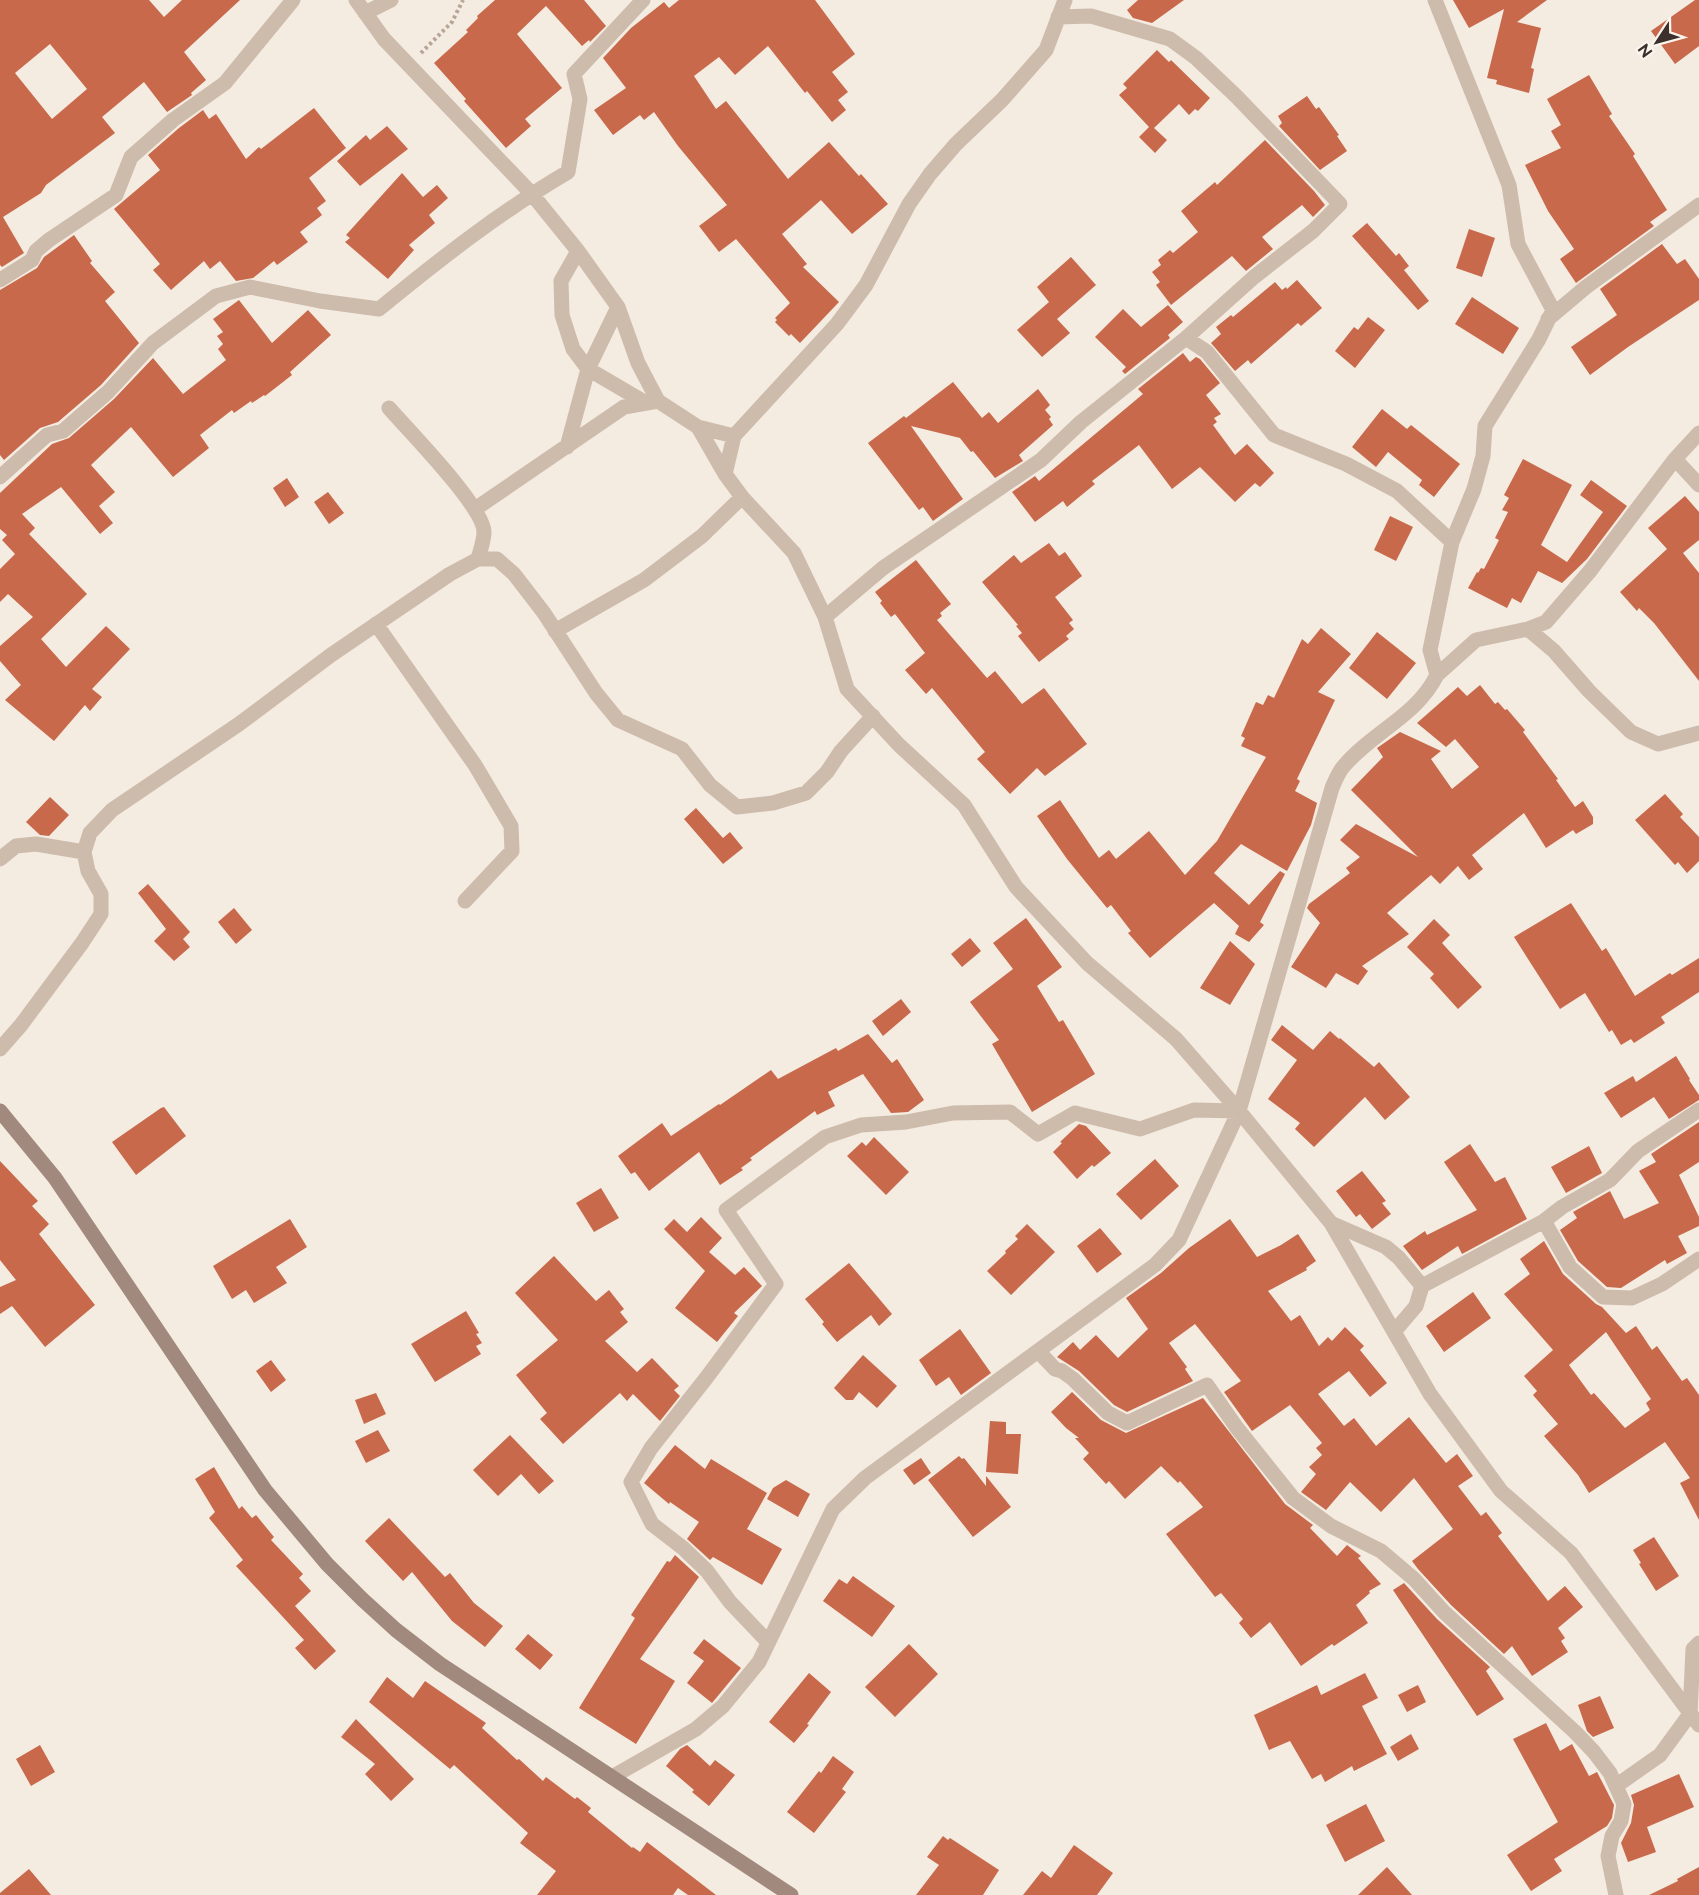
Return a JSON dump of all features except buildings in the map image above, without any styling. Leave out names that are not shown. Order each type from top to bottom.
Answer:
[{"type":"main road","points":[[0,1111],[55,1178],[265,1490],[327,1564],[396,1630],[440,1664],[612,1777],[782,1893]]},
{"type":"street","points":[[0,280],[32,260],[36,251],[49,240],[116,195],[130,156],[173,120],[225,83],[294,0]]},
{"type":"street","points":[[356,0],[384,39],[480,138],[531,194],[578,251],[618,307],[652,402]]},
{"type":"street","points":[[364,14],[391,0]]},
{"type":"street","points":[[0,477],[47,435],[63,431],[108,392],[153,343],[216,296],[250,287],[320,301],[379,309],[452,250],[531,194],[568,172],[580,99],[574,74],[644,0]]},
{"type":"street","points":[[725,474],[734,436],[837,324],[866,285],[909,204],[930,174],[956,144],[1002,100],[1046,50],[1065,0]]},
{"type":"street","points":[[1435,0],[1509,185],[1518,244],[1552,310],[1539,339],[1485,426],[1483,456],[1474,489],[1452,542],[1430,650],[1437,675]]},
{"type":"street","points":[[825,617],[883,568],[1041,460],[1081,422],[1186,338],[1254,277],[1313,231],[1340,204],[1196,57],[1170,39],[1091,16],[1058,17]]},
{"type":"street","points":[[1548,318],[1586,287],[1699,205]]},
{"type":"street","points":[[578,251],[561,281],[562,315],[573,349],[588,369],[698,427],[734,436]]},
{"type":"street","points":[[567,447],[588,369],[618,307]]},
{"type":"street","points":[[1186,338],[1207,352],[1274,435],[1346,464],[1397,490],[1452,542]]},
{"type":"street","points":[[475,509],[624,407],[652,402]]},
{"type":"street","points":[[389,408],[475,509],[484,531],[478,559]]},
{"type":"street","points":[[698,427],[725,474],[742,498],[794,553],[825,617],[847,689],[899,745],[964,805],[1016,887],[1087,963],[1176,1039],[1239,1111],[1330,1223],[1430,1394],[1501,1491],[1571,1553],[1695,1720]]},
{"type":"street","points":[[612,1777],[696,1729],[723,1706],[759,1662],[832,1509],[865,1478],[1155,1265],[1179,1239],[1239,1111],[1332,788],[1342,769],[1365,745],[1412,710],[1437,675],[1476,640],[1528,629],[1546,622],[1583,580],[1675,459],[1699,433]]},
{"type":"street","points":[[1675,459],[1699,485]]},
{"type":"street","points":[[555,631],[644,580],[702,537],[742,498]]},
{"type":"street","points":[[0,1049],[21,1025],[101,914],[101,894],[88,871],[84,852],[90,833],[112,810],[239,724],[376,624],[450,574],[478,559],[497,560],[514,574],[596,693],[618,720],[682,749],[710,785],[737,807],[773,803],[806,793],[827,772],[841,750],[873,716]]},
{"type":"street","points":[[376,624],[475,765],[512,826],[512,851],[465,901]]},
{"type":"street","points":[[1528,629],[1554,651],[1589,691],[1631,732],[1658,744],[1699,733]]},
{"type":"street","points":[[0,859],[16,846],[36,844],[84,852]]},
{"type":"street","points":[[768,1642],[730,1602],[707,1571],[683,1548],[652,1524],[632,1482],[651,1448],[776,1284],[726,1210],[825,1137],[861,1125],[906,1122],[952,1113],[1010,1112],[1038,1134],[1075,1113],[1140,1129],[1194,1110],[1239,1111]]},
{"type":"street","points":[[1394,1332],[1416,1306],[1422,1286],[1544,1221],[1562,1206],[1610,1180],[1638,1151],[1699,1110]]},
{"type":"street","points":[[1544,1221],[1570,1267],[1604,1297],[1632,1298],[1662,1284],[1699,1258]]},
{"type":"street","points":[[1330,1223],[1386,1247],[1399,1258],[1422,1286]]},
{"type":"street","points":[[1038,1351],[1054,1369],[1062,1371],[1073,1379],[1108,1413],[1127,1422],[1207,1385],[1237,1428],[1293,1498],[1331,1526],[1381,1551],[1414,1579],[1444,1612],[1556,1714],[1594,1752],[1610,1773],[1624,1804],[1621,1821],[1612,1836],[1608,1856],[1616,1895]]},
{"type":"street","points":[[1616,1786],[1660,1755],[1695,1720],[1693,1649],[1699,1643]]},
{"type":"path","points":[[409,67],[430,42],[452,22],[463,0]]}]
